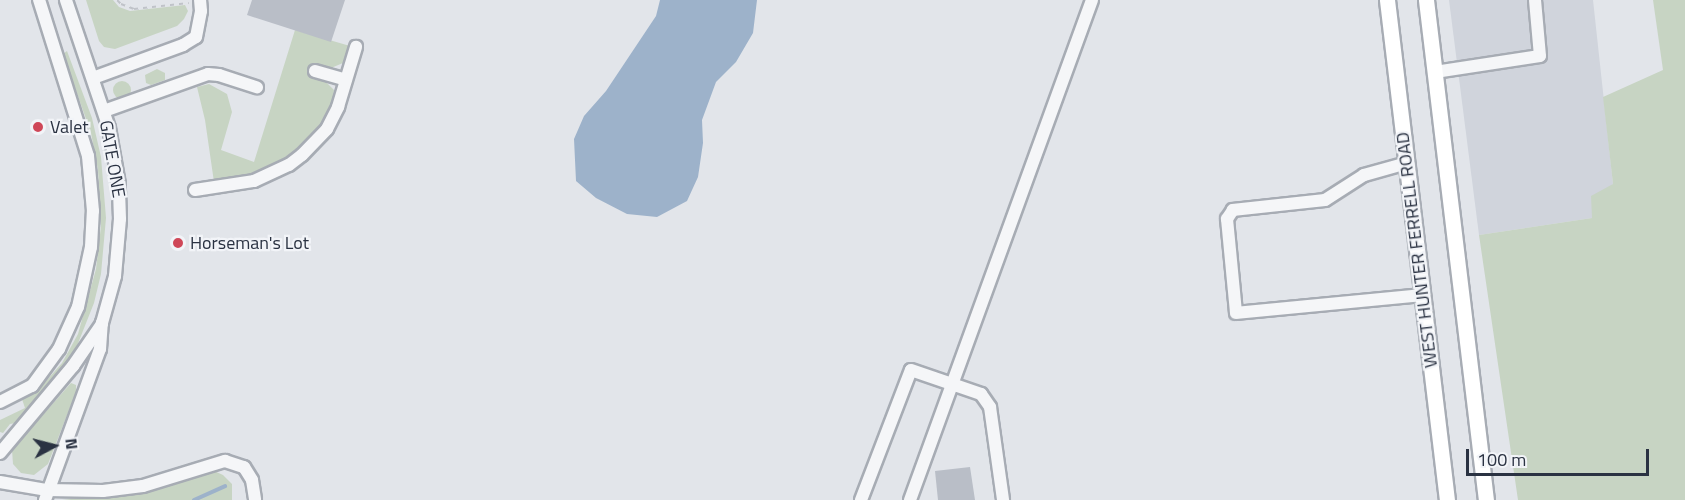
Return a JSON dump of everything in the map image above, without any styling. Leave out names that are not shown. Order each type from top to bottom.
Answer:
[{"type":"main road","name":"WEST HUNTER FERRELL ROAD","points":[[1387,0],[1447,500]]},
{"type":"main road","points":[[1426,0],[1486,500]]},
{"type":"street","points":[[0,402],[32,386],[59,349],[78,308],[91,247],[93,211],[88,156],[39,0]]},
{"type":"street","name":"GATE ONE","points":[[66,0],[104,111],[117,169],[120,219],[115,276],[102,322]]},
{"type":"street","points":[[910,500],[1092,0]]},
{"type":"street","points":[[1435,72],[1540,56],[1535,0]]},
{"type":"street","points":[[93,78],[183,45],[196,37],[201,11],[195,1]]},
{"type":"street","points":[[195,190],[254,181],[289,165],[316,142],[327,129],[338,108],[356,47]]},
{"type":"street","points":[[315,71],[346,80]]},
{"type":"street","points":[[104,111],[208,74],[219,75],[257,87]]},
{"type":"street","points":[[1407,163],[1364,175],[1325,200],[1233,210],[1227,219],[1236,313],[1422,295]]},
{"type":"street","points":[[0,453],[4,440],[73,366],[102,322]]},
{"type":"street","points":[[46,495],[100,350],[102,322]]},
{"type":"street","points":[[861,500],[912,370],[981,394],[990,407],[1003,500]]},
{"type":"street","points":[[0,482],[46,495],[126,489],[225,460],[244,467],[252,480],[255,500]]},
{"type":"path","points":[[117,0],[134,9],[195,1]]},
{"type":"shaded area","points":[[1449,0],[1593,0],[1613,184],[1592,218],[1479,235]]},
{"type":"green space","points":[[86,0],[113,0],[119,7],[130,11],[185,5],[188,11],[177,26],[115,49],[104,47],[99,41]]},
{"type":"green space","points":[[1653,0],[1685,0],[1685,500],[1518,500],[1479,235],[1592,218],[1591,196],[1613,184],[1603,97],[1663,70]]},
{"type":"green space","points":[[295,30],[350,46],[343,63],[331,68],[315,65],[311,76],[325,81],[334,90],[333,103],[322,124],[310,140],[287,161],[254,176],[214,182],[205,120],[197,87],[209,84],[227,94],[232,112],[221,150],[254,162]]},
{"type":"green space","points":[[67,51],[92,118],[101,157],[106,218],[101,274],[94,303],[75,351],[57,376],[16,423],[10,424],[3,433],[0,432],[0,420],[25,408],[22,399],[38,390],[62,363],[78,334],[96,269],[101,226],[98,170],[91,133],[63,54]]},
{"type":"green space","points":[[157,69],[165,73],[165,80],[151,85],[146,83],[145,75]]},
{"type":"green space","points":[[122,81],[128,84],[131,90],[128,96],[122,99],[116,96],[113,90],[116,84]]},
{"type":"green space","points":[[71,383],[76,385],[76,392],[48,464],[34,475],[21,473],[13,464],[12,450]]},
{"type":"green space","points":[[212,470],[223,475],[232,484],[232,500],[62,500],[144,491]]},
{"type":"water","points":[[660,0],[757,0],[753,33],[736,62],[716,82],[702,120],[703,143],[698,177],[687,201],[657,217],[627,214],[596,198],[576,181],[574,139],[584,116],[606,91],[656,16]]},
{"type":"building","points":[[252,0],[345,0],[331,42],[247,15]]},
{"type":"building","points":[[970,467],[975,500],[938,500],[935,471]]},
{"type":"waterway","points":[[194,500],[225,486]]},
{"type":"place","name":"Valet","points":[[38,127]]},
{"type":"place","name":"Horseman's Lot","points":[[178,243]]}]
